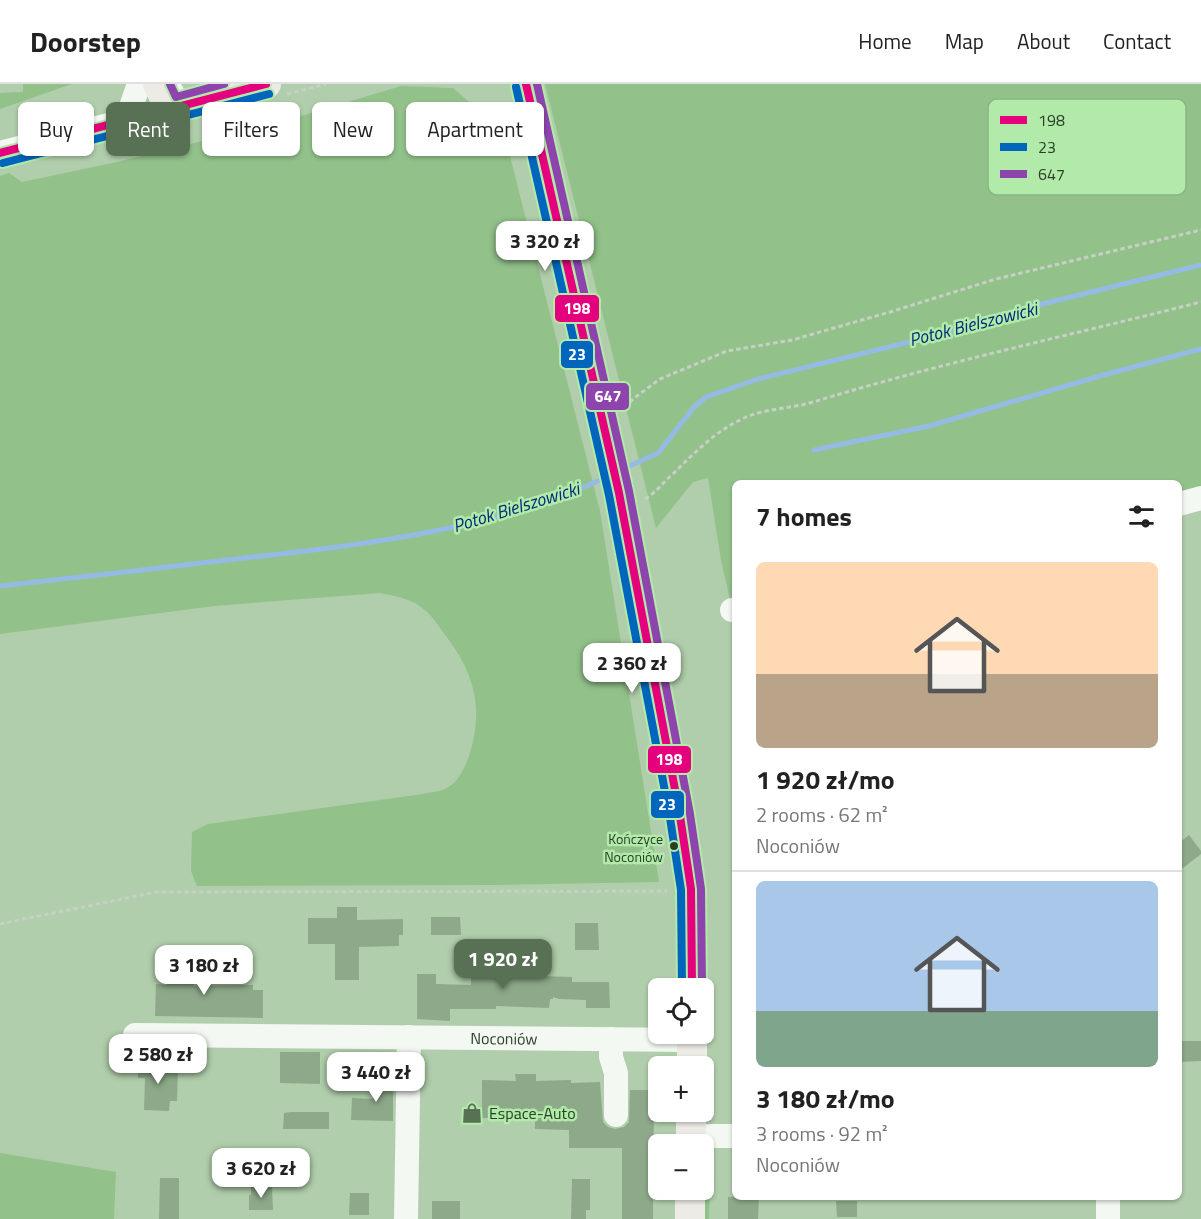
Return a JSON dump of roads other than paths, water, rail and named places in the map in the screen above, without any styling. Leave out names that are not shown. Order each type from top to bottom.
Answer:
[{"type":"main road","points":[[526,84],[534,111],[621,501],[680,816],[691,889],[692,978]]},
{"type":"main road","points":[[167,92],[219,89],[273,90]]},
{"type":"main road","points":[[690,1200],[690,1219]]},
{"type":"street","points":[[133,102],[139,84]]},
{"type":"street","points":[[153,102],[167,92]]},
{"type":"street","points":[[0,153],[106,126]]},
{"type":"street","name":"Noconiów","points":[[135,1035],[611,1039],[692,1047]]},
{"type":"street","points":[[406,1219],[409,1037]]},
{"type":"street","points":[[611,1039],[611,1057],[616,1073],[616,1115]]},
{"type":"street","points":[[691,1131],[732,1136]]},
{"type":"street","points":[[1108,1200],[1108,1219]]},
{"type":"waterway","name":"Potok Bielszowicki","points":[[623,469],[658,453],[694,407],[706,397],[758,379],[987,323],[1026,308],[1201,265]]},
{"type":"waterway","points":[[814,450],[929,426],[1201,349]]},
{"type":"waterway","name":"Potok Bielszowicki","points":[[0,586],[299,552],[389,539],[433,531],[521,509],[564,495],[607,477]]},
{"type":"place","name":"Kończyce Noconiów","points":[[674,846]]},
{"type":"place","name":"Espace-Auto","points":[[472,1113]]}]
